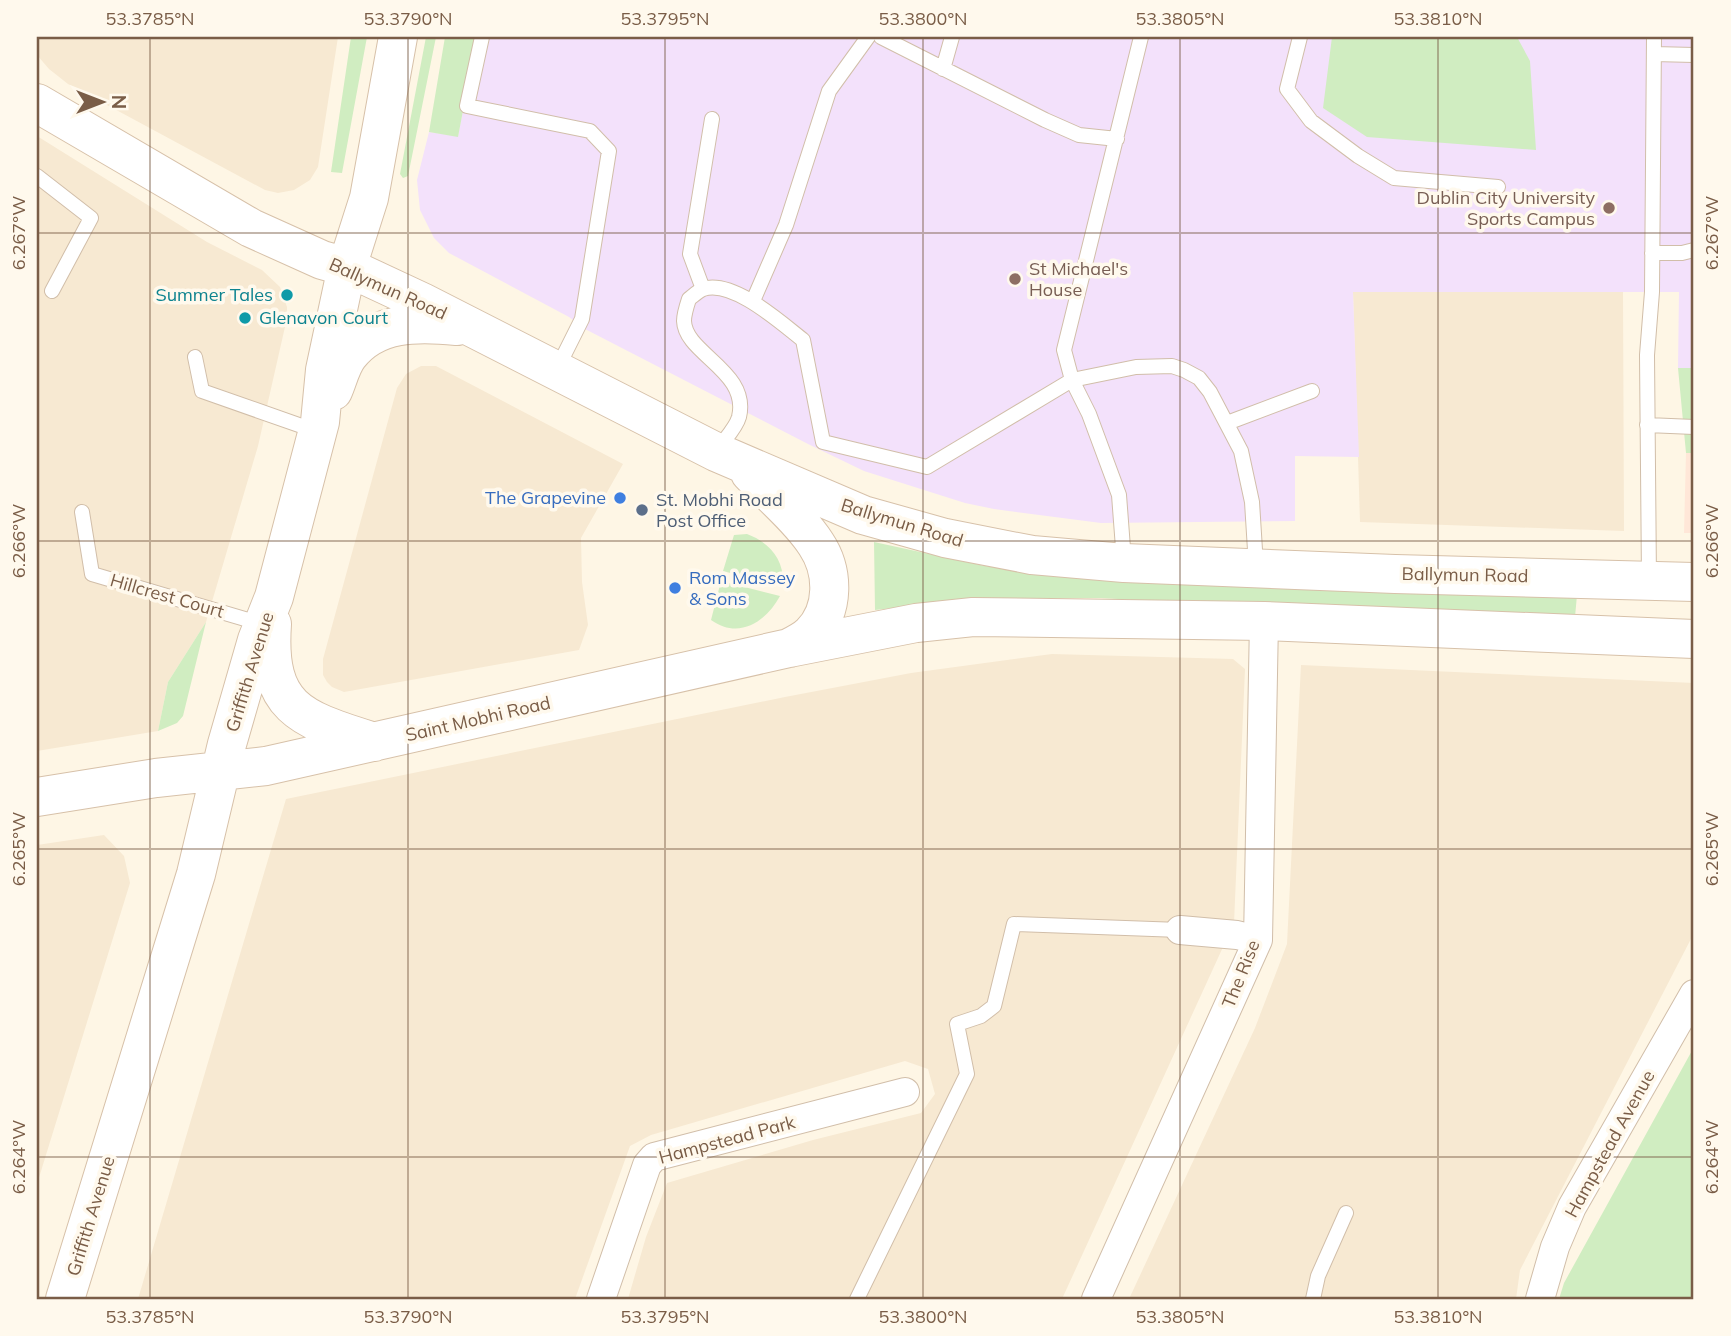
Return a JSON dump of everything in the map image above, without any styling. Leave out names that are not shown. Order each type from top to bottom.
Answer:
[{"type":"main road","name":"Griffith Avenue","points":[[65,1299],[195,874],[220,773],[318,427],[325,370],[347,267],[369,198],[398,37]]},
{"type":"main road","name":"Ballymun Road","points":[[37,103],[244,225],[322,260],[347,267],[727,456],[863,515],[945,538],[1032,555],[1124,563],[1694,582]]},
{"type":"main road","points":[[318,427],[347,357],[367,338],[407,324],[472,327]]},
{"type":"main road","points":[[727,456],[816,542],[824,559],[828,574],[828,601],[822,620],[805,640],[789,648]]},
{"type":"main road","points":[[268,610],[270,652],[276,679],[290,706],[322,725],[376,742]]},
{"type":"main road","name":"Saint Mobhi Road","points":[[37,797],[266,766],[789,648],[916,623],[972,617],[1265,621]]},
{"type":"main road","points":[[1265,621],[1694,639]]},
{"type":"street","name":"The Rise","points":[[1096,1299],[1258,940],[1265,621]]},
{"type":"street","points":[[1180,930],[1237,935],[1258,940]]},
{"type":"street","name":"Hampstead Avenue","points":[[1540,1299],[1555,1247],[1572,1207],[1694,995]]},
{"type":"street","name":"Hampstead Park","points":[[601,1299],[647,1165],[654,1157],[905,1092]]},
{"type":"lane","points":[[482,37],[467,106],[590,131],[609,151],[582,319],[556,370]]},
{"type":"lane","points":[[753,301],[786,225],[829,91],[868,37]]},
{"type":"lane","points":[[881,37],[1079,135],[1117,139]]},
{"type":"lane","points":[[943,69],[952,37]]},
{"type":"lane","points":[[1124,563],[1119,495],[1089,414],[1072,380],[1064,350],[1141,37]]},
{"type":"lane","points":[[1300,37],[1287,89],[1311,121],[1358,156],[1394,177],[1498,187]]},
{"type":"lane","points":[[1649,580],[1647,355],[1652,253],[1654,37]]},
{"type":"lane","points":[[1654,54],[1694,55]]},
{"type":"lane","points":[[703,289],[690,254],[712,119]]},
{"type":"lane","points":[[37,176],[90,218],[52,291]]},
{"type":"lane","points":[[1652,253],[1682,253],[1694,250]]},
{"type":"lane","points":[[727,456],[739,419],[740,402],[726,372],[690,338],[684,321],[689,299],[703,289],[726,290],[753,301],[803,340],[823,442],[927,467],[1072,380],[1136,367],[1172,366],[1199,378],[1218,403],[1241,451],[1252,502],[1256,568]]},
{"type":"lane","points":[[195,357],[202,391],[318,427]]},
{"type":"lane","points":[[1227,423],[1312,391]]},
{"type":"lane","points":[[1647,425],[1694,427]]},
{"type":"lane","name":"Hillcrest Court","points":[[82,512],[92,574],[268,610]]},
{"type":"lane","points":[[857,1299],[967,1074],[957,1024],[981,1016],[994,1006],[1014,924],[1180,930]]},
{"type":"lane","points":[[1313,1299],[1318,1276],[1346,1213]]},
{"type":"shaded area","points":[[37,37],[338,37],[318,167],[310,180],[294,190],[278,193],[265,190],[68,84],[37,55]]},
{"type":"shaded area","name":"St Michael's House","points":[[477,37],[1694,37],[1694,368],[1678,368],[1679,292],[1353,292],[1359,457],[1295,456],[1295,521],[1101,523],[965,503],[864,471],[808,444],[585,329],[569,317],[449,253],[434,238],[420,210],[417,180],[429,132],[458,136]]},
{"type":"shaded area","points":[[37,136],[207,242],[262,270],[280,287],[287,307],[287,318],[258,446],[206,622],[168,682],[158,731],[37,751]]},
{"type":"shaded area","points":[[1623,291],[1624,531],[1360,522],[1353,292]]},
{"type":"shaded area","points":[[421,366],[436,366],[623,464],[581,538],[582,582],[588,625],[579,650],[344,692],[327,682],[323,675],[323,659],[397,388],[406,374]]},
{"type":"shaded area","points":[[1686,453],[1694,453],[1694,533],[1684,533]]},
{"type":"shaded area","points":[[1052,654],[1233,659],[1245,669],[1234,923],[1062,1299],[628,1299],[646,1237],[667,1183],[813,1140],[921,1113],[935,1094],[928,1069],[905,1061],[651,1135],[630,1146],[575,1299],[138,1299],[286,799],[911,673]]},
{"type":"shaded area","points":[[1301,665],[1694,683],[1694,933],[1520,1270],[1516,1299],[1129,1299],[1255,1028],[1287,944]]},
{"type":"shaded area","points":[[104,835],[124,856],[130,883],[37,1184],[37,845]]},
{"type":"green space","points":[[351,37],[367,37],[342,173],[331,172]]},
{"type":"green space","points":[[426,37],[436,37],[408,176],[403,178],[400,174]]},
{"type":"green space","points":[[445,37],[477,37],[458,137],[429,132]]},
{"type":"green space","points":[[1332,37],[1517,37],[1530,61],[1536,150],[1367,137],[1323,108]]},
{"type":"green space","points":[[1678,368],[1694,368],[1694,453],[1686,453]]},
{"type":"green space","points":[[747,534],[763,542],[775,554],[782,569],[783,587],[723,571],[734,535]]},
{"type":"green space","points":[[874,542],[985,566],[1099,576],[1577,595],[1575,617],[1237,606],[1101,598],[984,598],[875,610]]},
{"type":"green space","points":[[721,581],[780,596],[767,614],[751,625],[741,628],[721,626],[711,620]]},
{"type":"green space","points":[[206,622],[183,716],[177,723],[158,731],[168,682]]},
{"type":"green space","points":[[1694,1047],[1694,1299],[1559,1299],[1564,1283]]},
{"type":"place","name":"Dublin City University Sports Campus","points":[[1609,208]]},
{"type":"place","name":"St Michael's House","points":[[1015,279]]},
{"type":"place","name":"Summer Tales","points":[[287,295]]},
{"type":"place","name":"Glenavon Court","points":[[245,318]]},
{"type":"place","name":"The Grapevine","points":[[620,498]]},
{"type":"place","name":"St. Mobhi Road Post Office","points":[[642,510]]},
{"type":"place","name":"Rom Massey & Sons","points":[[675,588]]}]
